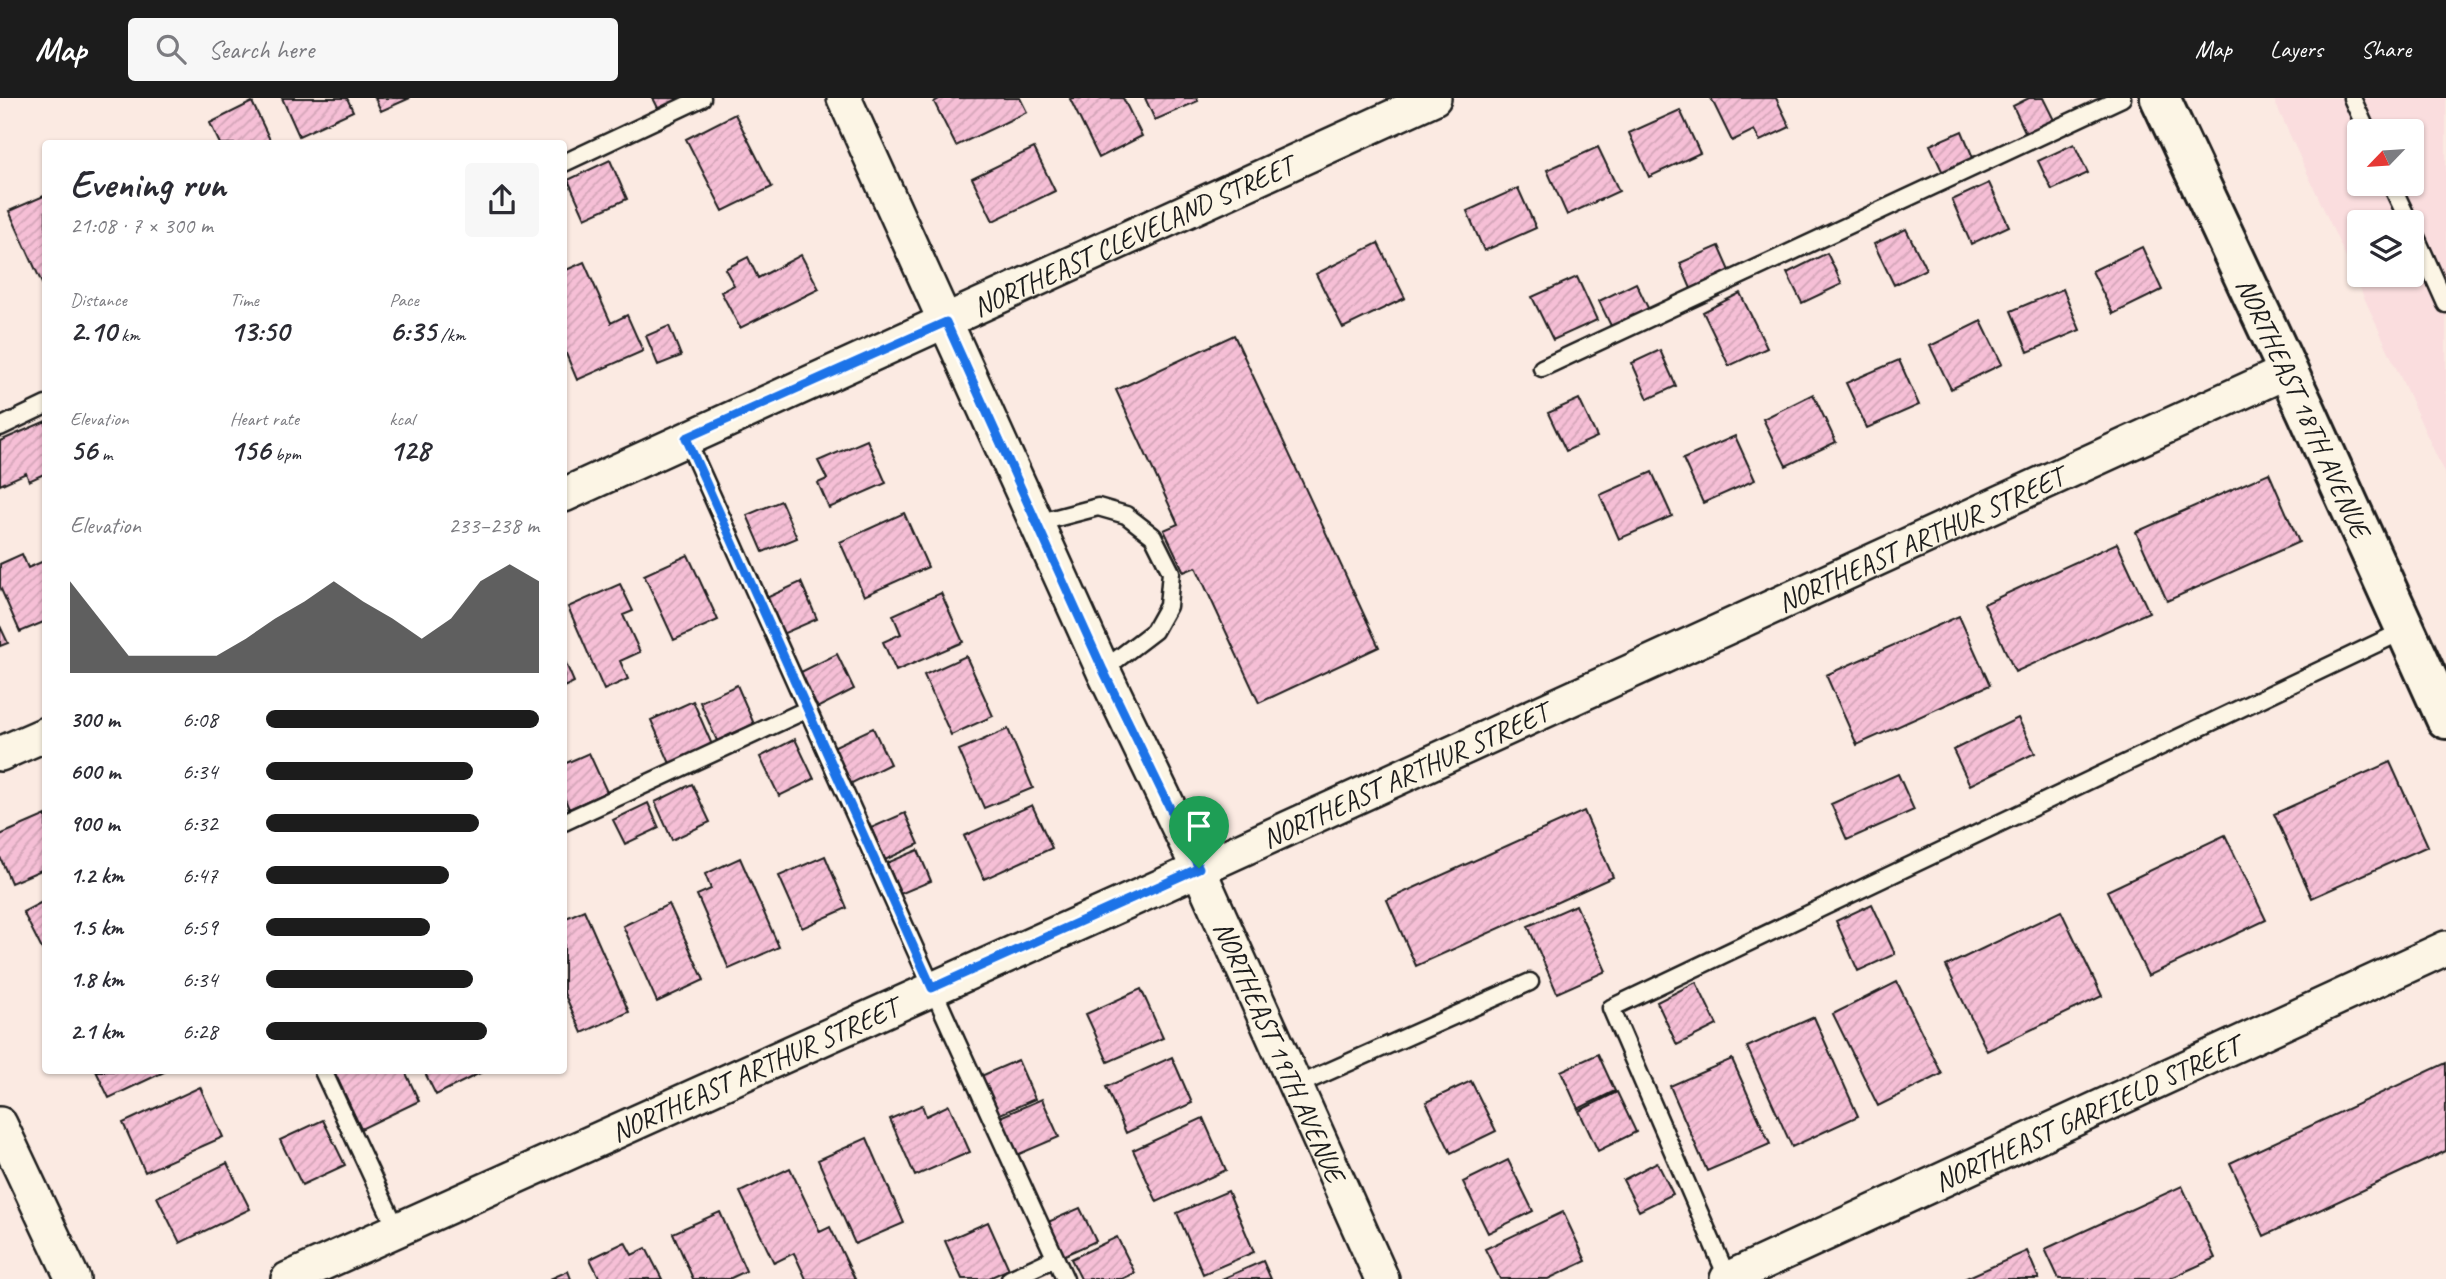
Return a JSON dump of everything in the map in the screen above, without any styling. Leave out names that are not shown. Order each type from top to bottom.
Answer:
[{"type":"street","name":"NORTHEAST 19TH AVENUE","points":[[844,98],[1103,670],[1199,868],[1382,1279]]},
{"type":"street","name":"NORTHEAST CLEVELAND STREET","points":[[567,494],[1434,98]]},
{"type":"street","name":"NORTHEAST 18TH AVENUE","points":[[2160,98],[2446,719]]},
{"type":"street","name":"NORTHEAST ARTHUR STREET","points":[[288,1279],[1199,868],[2288,371]]},
{"type":"street","points":[[0,754],[42,736]]},
{"type":"street","name":"NORTHEAST GARFIELD STREET","points":[[1728,1279],[2446,948]]},
{"type":"street","points":[[0,1124],[73,1279]]},
{"type":"lane","points":[[567,162],[702,98]]},
{"type":"lane","points":[[1542,368],[2122,98]]},
{"type":"lane","points":[[2352,98],[2362,119]]},
{"type":"lane","points":[[2424,255],[2446,304]]},
{"type":"lane","points":[[0,427],[42,407]]},
{"type":"lane","points":[[686,438],[1065,1279]]},
{"type":"lane","points":[[1037,523],[1098,507],[1125,515],[1153,536],[1171,572],[1168,606],[1154,631],[1103,670]]},
{"type":"lane","points":[[1728,1279],[1611,1007],[2405,630]]},
{"type":"lane","points":[[567,821],[808,709]]},
{"type":"lane","points":[[1296,1086],[1530,982]]},
{"type":"lane","points":[[324,1074],[397,1230]]},
{"type":"lane","points":[[1010,1279],[1055,1258]]},
{"type":"shaded area","points":[[2273,98],[2446,98],[2446,477],[2359,287],[2424,287],[2424,210],[2347,210],[2347,260]]},
{"type":"building","points":[[282,98],[347,98],[353,111],[299,136]]},
{"type":"building","points":[[375,98],[410,98],[381,111]]},
{"type":"building","points":[[653,98],[685,98],[659,110]]},
{"type":"building","points":[[941,98],[1020,98],[1027,112],[956,146],[934,102]]},
{"type":"building","points":[[1123,98],[1142,136],[1099,158],[1070,99]]},
{"type":"building","points":[[1145,98],[1197,98],[1198,101],[1155,120]]},
{"type":"building","points":[[1711,98],[1776,98],[1790,127],[1760,141],[1754,130],[1732,141]]},
{"type":"building","points":[[2029,98],[2043,98],[2055,122],[2027,136],[2013,106]]},
{"type":"building","points":[[252,102],[270,140],[218,140],[210,123]]},
{"type":"building","points":[[1680,110],[1700,153],[1649,177],[1629,133]]},
{"type":"building","points":[[735,114],[772,187],[723,211],[686,139]]},
{"type":"building","points":[[1962,131],[1974,160],[1943,173],[1930,145]]},
{"type":"building","points":[[2074,144],[2088,173],[2052,190],[2038,161]]},
{"type":"building","points":[[1598,147],[1619,191],[1567,215],[1547,170]]},
{"type":"building","points":[[1034,148],[1055,191],[993,221],[972,178]]},
{"type":"building","points":[[610,160],[627,199],[585,218],[568,180]]},
{"type":"building","points":[[1989,183],[2009,226],[1971,244],[1952,200]]},
{"type":"building","points":[[1518,188],[1536,228],[1484,251],[1467,211]]},
{"type":"building","points":[[42,197],[42,283],[9,211]]},
{"type":"building","points":[[1906,229],[1926,269],[1894,285],[1874,244]]},
{"type":"building","points":[[1378,243],[1405,298],[1343,328],[1316,274]]},
{"type":"building","points":[[1719,246],[1731,273],[1692,291],[1680,263]]},
{"type":"building","points":[[2142,247],[2162,290],[2113,314],[2092,271]]},
{"type":"building","points":[[1827,253],[1842,284],[1802,303],[1787,273]]},
{"type":"building","points":[[801,255],[819,289],[740,328],[721,292],[734,285],[725,269],[748,257],[758,278]]},
{"type":"building","points":[[584,262],[611,323],[627,315],[643,351],[577,380],[567,356],[567,270]]},
{"type":"building","points":[[1577,277],[1597,320],[1553,340],[1532,297]]},
{"type":"building","points":[[1636,283],[1649,310],[1612,328],[1599,301]]},
{"type":"building","points":[[2063,289],[2080,330],[2028,352],[2011,311]]},
{"type":"building","points":[[1740,293],[1767,348],[1729,366],[1703,312]]},
{"type":"building","points":[[1981,321],[2002,364],[1951,389],[1930,346]]},
{"type":"building","points":[[669,326],[681,356],[658,365],[646,336]]},
{"type":"building","points":[[1234,335],[1379,647],[1259,703],[1196,567],[1184,572],[1164,530],[1178,524],[1116,390]]},
{"type":"building","points":[[1660,350],[1676,386],[1648,399],[1632,363]]},
{"type":"building","points":[[1899,360],[1919,405],[1867,428],[1846,383]]},
{"type":"building","points":[[1813,394],[1836,442],[1786,466],[1763,419]]},
{"type":"building","points":[[1579,399],[1597,437],[1566,451],[1548,413]]},
{"type":"building","points":[[42,423],[42,475],[29,481],[26,473],[0,485],[0,441]]},
{"type":"building","points":[[1735,436],[1755,480],[1703,503],[1683,459]]},
{"type":"building","points":[[867,440],[886,483],[829,508],[818,483],[827,479],[818,461]]},
{"type":"building","points":[[1652,472],[1672,516],[1619,539],[1600,495]]},
{"type":"building","points":[[2269,473],[2299,542],[2167,601],[2136,532]]},
{"type":"building","points":[[781,501],[797,538],[763,552],[747,515]]},
{"type":"building","points":[[904,513],[928,567],[864,596],[840,542]]},
{"type":"building","points":[[2117,543],[2149,612],[2015,672],[1984,604]]},
{"type":"building","points":[[22,554],[28,568],[42,562],[42,623],[20,632],[0,587],[0,564]]},
{"type":"building","points":[[688,555],[718,620],[674,640],[644,575]]},
{"type":"building","points":[[801,582],[817,619],[780,635],[764,599]]},
{"type":"building","points":[[620,584],[633,611],[623,615],[640,652],[620,661],[628,679],[604,690],[568,607]]},
{"type":"building","points":[[941,593],[963,642],[896,671],[883,642],[901,634],[893,615]]},
{"type":"building","points":[[1959,616],[1990,685],[1857,745],[1826,675]]},
{"type":"building","points":[[0,626],[8,643],[0,646]]},
{"type":"building","points":[[837,654],[854,689],[815,709],[797,674]]},
{"type":"building","points":[[966,656],[993,716],[951,735],[924,675]]},
{"type":"building","points":[[567,666],[574,682],[567,686]]},
{"type":"building","points":[[737,685],[754,724],[717,741],[700,702]]},
{"type":"building","points":[[693,701],[713,747],[671,766],[651,720]]},
{"type":"building","points":[[2018,718],[2035,753],[1970,785],[1953,750]]},
{"type":"building","points":[[873,728],[890,764],[850,784],[833,747]]},
{"type":"building","points":[[1008,729],[1033,788],[984,808],[959,750]]},
{"type":"building","points":[[795,739],[814,779],[779,796],[760,757]]},
{"type":"building","points":[[589,753],[607,792],[569,809],[567,763]]},
{"type":"building","points":[[2390,762],[2428,846],[2312,898],[2274,814]]},
{"type":"building","points":[[1898,774],[1914,810],[1847,840],[1831,804]]},
{"type":"building","points":[[692,784],[710,822],[672,840],[655,802]]},
{"type":"building","points":[[648,803],[659,828],[625,844],[613,820]]},
{"type":"building","points":[[1032,805],[1052,848],[984,879],[964,836]]},
{"type":"building","points":[[1584,811],[1613,877],[1416,966],[1387,900]]},
{"type":"building","points":[[905,813],[919,844],[885,860],[871,828]]},
{"type":"building","points":[[42,817],[42,870],[11,883],[0,857],[0,835]]},
{"type":"building","points":[[2225,835],[2266,920],[2148,976],[2107,891]]},
{"type":"building","points":[[918,850],[931,881],[900,894],[887,863]]},
{"type":"building","points":[[825,856],[847,908],[802,928],[779,876]]},
{"type":"building","points":[[740,858],[779,947],[729,969],[697,895],[711,889],[705,874]]},
{"type":"building","points":[[42,902],[42,949],[23,912]]},
{"type":"building","points":[[669,904],[704,980],[657,1002],[623,926]]},
{"type":"building","points":[[1872,904],[1895,954],[1858,971],[1836,921]]},
{"type":"building","points":[[1576,905],[1606,971],[1557,993],[1528,926]]},
{"type":"building","points":[[584,910],[629,1012],[582,1033],[567,1000],[567,918]]},
{"type":"building","points":[[2061,911],[2102,996],[1987,1051],[1946,966]]},
{"type":"building","points":[[1696,982],[1717,1025],[1677,1045],[1657,1002]]},
{"type":"building","points":[[1897,982],[1942,1074],[1878,1106],[1833,1014]]},
{"type":"building","points":[[1141,989],[1163,1038],[1108,1062],[1086,1014]]},
{"type":"building","points":[[1814,1017],[1858,1116],[1792,1147],[1747,1047]]},
{"type":"building","points":[[1598,1054],[1615,1091],[1578,1109],[1561,1071]]},
{"type":"building","points":[[1172,1057],[1192,1103],[1126,1133],[1106,1087]]},
{"type":"building","points":[[1732,1059],[1770,1144],[1707,1171],[1670,1086]]},
{"type":"building","points":[[1018,1060],[1035,1099],[998,1115],[981,1076]]},
{"type":"building","points":[[2446,1063],[2446,1151],[2264,1236],[2230,1163]]},
{"type":"building","points":[[97,1074],[160,1074],[109,1098]]},
{"type":"building","points":[[335,1074],[406,1074],[419,1101],[361,1129]]},
{"type":"building","points":[[426,1074],[478,1074],[436,1095]]},
{"type":"building","points":[[1471,1081],[1496,1131],[1451,1153],[1426,1102]]},
{"type":"building","points":[[200,1087],[223,1137],[145,1172],[123,1123]]},
{"type":"building","points":[[1617,1092],[1636,1132],[1598,1151],[1579,1111]]},
{"type":"building","points":[[1042,1099],[1059,1137],[1017,1155],[1000,1117]]},
{"type":"building","points":[[922,1105],[926,1116],[949,1105],[970,1152],[915,1176],[890,1119]]},
{"type":"building","points":[[1203,1118],[1226,1170],[1157,1202],[1133,1150]]},
{"type":"building","points":[[323,1120],[345,1165],[302,1185],[280,1140]]},
{"type":"building","points":[[867,1138],[904,1223],[855,1244],[818,1160]]},
{"type":"building","points":[[1508,1160],[1533,1211],[1488,1233],[1463,1182]]},
{"type":"building","points":[[1657,1162],[1673,1194],[1639,1211],[1623,1180]]},
{"type":"building","points":[[227,1163],[250,1209],[180,1243],[157,1197]]},
{"type":"building","points":[[790,1168],[820,1232],[830,1227],[855,1279],[806,1279],[794,1253],[774,1263],[740,1192]]},
{"type":"building","points":[[2182,1186],[2215,1258],[2169,1279],[2059,1279],[2045,1249]]},
{"type":"building","points":[[1228,1191],[1254,1252],[1203,1274],[1177,1213]]},
{"type":"building","points":[[1080,1208],[1096,1241],[1063,1256],[1048,1222]]},
{"type":"building","points":[[720,1212],[746,1271],[729,1279],[693,1279],[673,1233]]},
{"type":"building","points":[[1563,1212],[1586,1261],[1548,1279],[1500,1279],[1485,1249]]},
{"type":"building","points":[[988,1222],[1009,1269],[987,1279],[962,1279],[945,1241]]},
{"type":"building","points":[[1117,1237],[1135,1273],[1122,1279],[1081,1279],[1071,1259]]},
{"type":"building","points":[[625,1242],[632,1255],[646,1248],[662,1279],[600,1279],[590,1259]]},
{"type":"building","points":[[2027,1251],[2039,1279],[1964,1279]]},
{"type":"building","points":[[1263,1261],[1271,1279],[1222,1279]]},
{"type":"building","points":[[568,1271],[571,1279],[550,1279]]},
{"type":"route","points":[[946,322],[1103,670],[1199,868],[932,988],[686,438],[946,322]]}]
